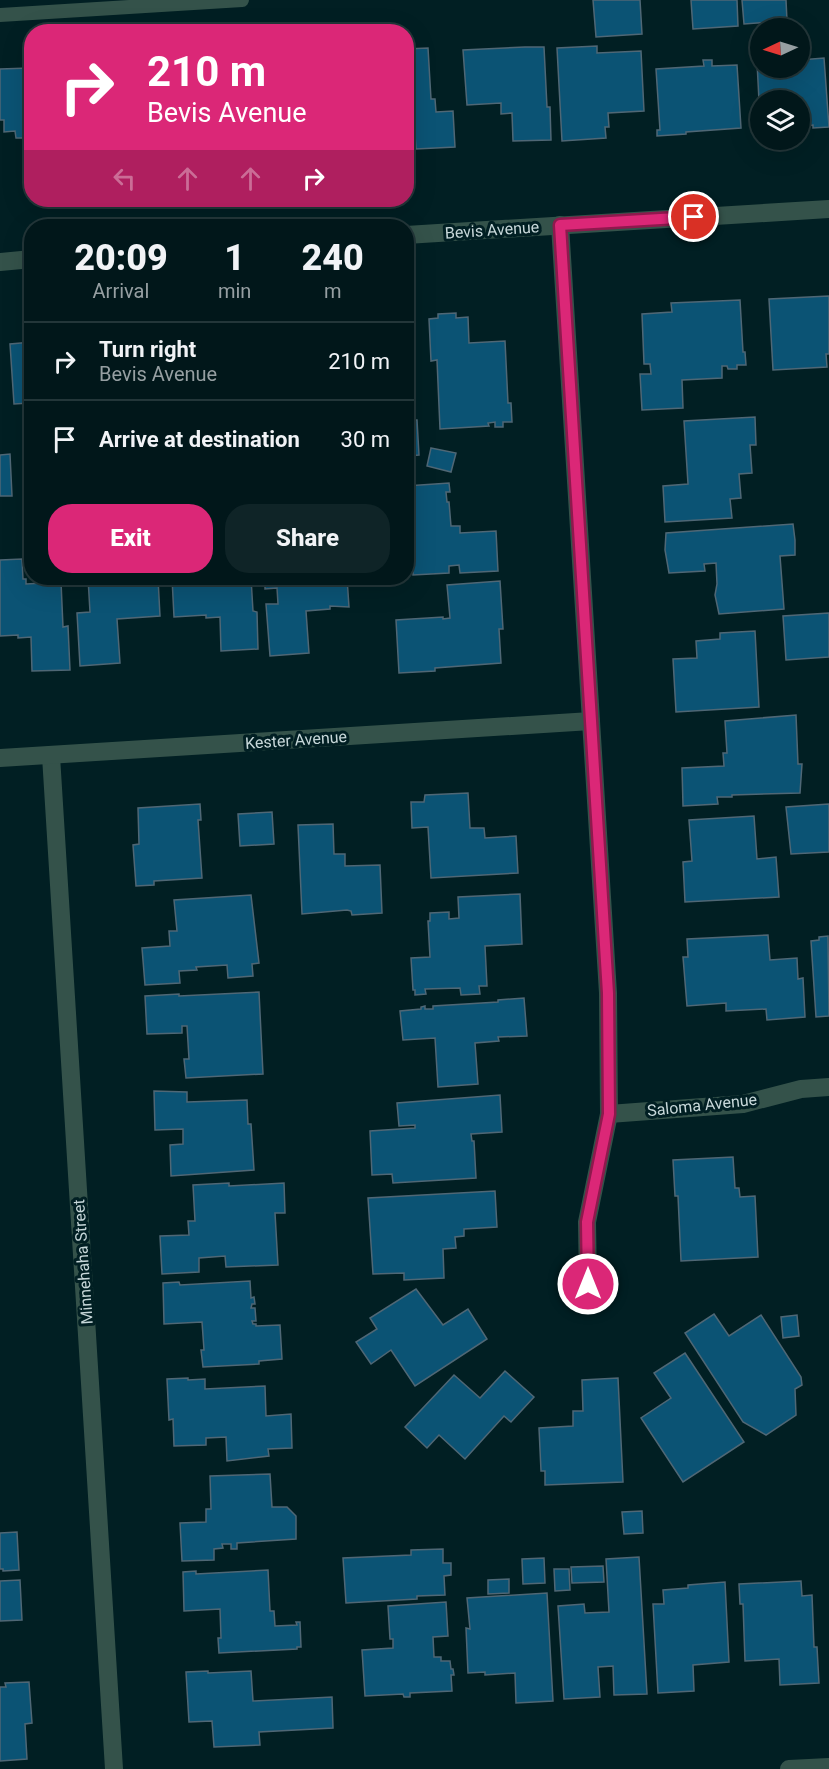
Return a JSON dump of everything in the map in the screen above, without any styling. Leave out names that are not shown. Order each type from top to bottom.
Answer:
[{"type":"street","name":"Bevis Avenue","points":[[414,234],[829,208]]},
{"type":"street","points":[[560,225],[608,993],[609,1114],[587,1222],[588,1284]]},
{"type":"street","points":[[0,262],[24,260]]},
{"type":"street","name":"Kester Avenue","points":[[0,758],[591,721]]},
{"type":"street","name":"Minnehaha Street","points":[[51,756],[114,1769]]},
{"type":"street","name":"Saloma Avenue","points":[[609,1114],[743,1104],[801,1089],[829,1087]]},
{"type":"street","points":[[789,1769],[829,1767]]},
{"type":"lane","points":[[0,15],[242,0]]},
{"type":"building","points":[[593,0],[640,0],[642,34],[596,37]]},
{"type":"building","points":[[691,0],[737,0],[738,26],[693,29]]},
{"type":"building","points":[[742,0],[786,0],[787,18],[750,18],[750,24],[744,24]]},
{"type":"building","points":[[597,46],[597,53],[641,51],[644,111],[608,113],[609,127],[605,127],[606,138],[562,141],[557,48]]},
{"type":"building","points":[[544,47],[551,140],[513,141],[512,113],[501,114],[501,103],[467,105],[463,50]]},
{"type":"building","points":[[428,48],[431,99],[435,99],[436,112],[453,111],[455,147],[416,149],[414,49]]},
{"type":"building","points":[[824,58],[829,127],[813,128],[813,125],[810,125],[810,90],[758,90],[758,78],[810,78],[810,59]]},
{"type":"building","points":[[703,60],[712,60],[712,66],[737,65],[741,128],[657,136],[657,130],[660,130],[656,69],[704,66]]},
{"type":"building","points":[[24,68],[24,138],[16,138],[15,131],[4,132],[4,120],[0,120],[0,69]]},
{"type":"building","points":[[829,296],[827,367],[773,370],[769,299]]},
{"type":"building","points":[[740,300],[746,365],[737,365],[737,369],[722,366],[722,378],[682,380],[683,408],[642,410],[640,374],[651,374],[650,364],[644,364],[642,314],[672,312],[671,303]]},
{"type":"building","points":[[456,313],[456,318],[468,317],[469,343],[505,341],[508,403],[511,403],[512,422],[503,422],[503,427],[495,427],[495,422],[488,423],[489,426],[440,429],[437,360],[431,361],[429,319],[438,318],[438,314]]},
{"type":"building","points":[[24,343],[24,403],[14,404],[10,344]]},
{"type":"building","points":[[755,417],[756,445],[750,445],[752,473],[739,474],[741,498],[730,499],[732,518],[665,522],[663,486],[688,484],[684,421]]},
{"type":"building","points":[[414,420],[417,420],[419,455],[414,455]]},
{"type":"building","points":[[431,448],[456,453],[451,472],[427,466]]},
{"type":"building","points":[[10,454],[12,496],[0,496],[0,455]]},
{"type":"building","points":[[449,483],[450,492],[446,492],[451,526],[460,526],[460,533],[496,531],[498,571],[460,573],[459,565],[449,566],[449,573],[414,575],[414,485]]},
{"type":"building","points":[[793,524],[795,555],[780,556],[784,609],[719,614],[715,595],[716,563],[704,564],[705,571],[669,573],[665,550],[666,533]]},
{"type":"building","points":[[22,559],[24,585],[61,585],[63,627],[68,626],[70,670],[32,671],[31,637],[0,636],[0,560]]},
{"type":"building","points":[[500,581],[503,629],[499,629],[501,663],[399,673],[396,620],[450,618],[447,585]]},
{"type":"building","points":[[88,585],[158,585],[160,616],[117,619],[120,663],[80,666],[77,613],[90,612]]},
{"type":"building","points":[[172,585],[251,585],[253,611],[257,612],[258,649],[221,651],[220,617],[206,618],[206,615],[174,617]]},
{"type":"building","points":[[265,585],[347,585],[349,607],[330,606],[330,609],[306,611],[309,653],[270,656],[266,604],[278,604],[277,588],[265,589]]},
{"type":"building","points":[[829,613],[829,657],[786,660],[783,616]]},
{"type":"building","points":[[755,631],[759,707],[676,712],[673,659],[697,658],[696,641],[720,639],[720,633]]},
{"type":"building","points":[[796,715],[798,764],[802,764],[800,793],[732,795],[732,797],[717,797],[718,804],[683,806],[682,768],[724,766],[723,753],[727,753],[725,721]]},
{"type":"building","points":[[468,793],[470,828],[484,828],[485,838],[516,836],[518,873],[431,878],[428,827],[412,828],[411,802],[424,802],[425,795]]},
{"type":"building","points":[[200,804],[201,820],[198,820],[202,878],[154,881],[154,885],[136,886],[133,845],[139,844],[138,808]]},
{"type":"building","points":[[829,804],[829,852],[791,854],[786,807]]},
{"type":"building","points":[[272,812],[274,844],[240,846],[238,814]]},
{"type":"building","points":[[754,816],[757,859],[776,857],[779,897],[685,902],[683,862],[692,861],[689,820]]},
{"type":"building","points":[[333,824],[334,854],[345,854],[345,866],[380,865],[382,913],[352,915],[351,911],[347,910],[302,914],[298,825]]},
{"type":"building","points":[[520,894],[522,944],[485,946],[487,986],[479,986],[480,994],[461,995],[460,988],[425,989],[426,994],[415,995],[411,958],[430,957],[428,921],[430,921],[430,913],[449,912],[449,919],[459,918],[458,897]]},
{"type":"building","points":[[251,895],[259,963],[252,964],[253,976],[228,978],[227,965],[196,967],[197,970],[179,971],[180,983],[145,985],[142,948],[170,946],[169,931],[177,931],[174,900]]},
{"type":"building","points":[[768,935],[770,960],[797,958],[798,979],[803,978],[805,1017],[767,1020],[766,1009],[726,1011],[726,1003],[687,1006],[683,957],[688,957],[687,939]]},
{"type":"building","points":[[828,936],[829,1016],[816,1017],[811,941]]},
{"type":"building","points":[[259,992],[263,1074],[186,1078],[184,1059],[189,1059],[187,1026],[182,1026],[182,1033],[147,1034],[145,996]]},
{"type":"building","points":[[524,998],[527,1036],[498,1037],[499,1041],[475,1043],[478,1084],[438,1087],[435,1038],[403,1040],[400,1011],[421,1009],[425,1006],[425,1009],[433,1009],[433,1006]]},
{"type":"building","points":[[154,1091],[187,1092],[187,1102],[247,1100],[254,1170],[171,1176],[170,1145],[183,1144],[183,1129],[155,1130]]},
{"type":"building","points":[[500,1095],[502,1132],[471,1134],[472,1141],[474,1141],[476,1178],[393,1183],[392,1174],[372,1175],[370,1131],[415,1128],[415,1125],[399,1126],[397,1103]]},
{"type":"building","points":[[733,1157],[735,1188],[739,1188],[740,1197],[755,1196],[758,1257],[681,1261],[678,1196],[675,1196],[673,1160]]},
{"type":"building","points":[[229,1183],[229,1186],[284,1183],[285,1213],[275,1213],[278,1265],[226,1267],[225,1256],[199,1258],[199,1272],[162,1274],[160,1236],[189,1235],[188,1221],[195,1221],[193,1185]]},
{"type":"building","points":[[495,1191],[497,1227],[464,1229],[464,1236],[455,1237],[456,1248],[443,1249],[444,1278],[404,1280],[404,1273],[373,1274],[368,1198]]},
{"type":"building","points":[[250,1281],[251,1298],[254,1297],[255,1304],[252,1304],[251,1308],[255,1308],[256,1321],[252,1321],[253,1324],[256,1326],[280,1325],[282,1359],[259,1361],[259,1364],[203,1367],[202,1322],[164,1324],[163,1283],[179,1282],[180,1285]]},
{"type":"building","points":[[416,1289],[443,1325],[468,1309],[487,1339],[415,1386],[391,1350],[371,1364],[356,1342],[377,1329],[370,1318]]},
{"type":"building","points":[[714,1314],[729,1336],[761,1315],[801,1377],[802,1385],[795,1389],[796,1415],[766,1435],[743,1422],[685,1333]]},
{"type":"building","points":[[797,1315],[799,1336],[783,1338],[781,1317]]},
{"type":"building","points":[[685,1353],[744,1442],[683,1482],[641,1418],[671,1398],[654,1373]]},
{"type":"building","points":[[505,1371],[534,1397],[511,1422],[504,1416],[465,1459],[439,1435],[427,1448],[405,1427],[454,1375],[480,1398]]},
{"type":"building","points":[[188,1378],[188,1380],[205,1379],[205,1389],[265,1386],[266,1416],[291,1414],[292,1448],[268,1449],[269,1456],[227,1461],[226,1437],[206,1438],[206,1445],[174,1446],[173,1419],[169,1420],[167,1379]]},
{"type":"building","points":[[618,1378],[623,1482],[545,1485],[545,1471],[541,1471],[539,1428],[573,1426],[573,1411],[583,1411],[582,1380]]},
{"type":"building","points":[[270,1474],[272,1507],[287,1507],[296,1516],[296,1539],[237,1543],[237,1549],[231,1549],[231,1544],[222,1544],[223,1548],[214,1549],[214,1560],[182,1561],[180,1523],[206,1522],[206,1509],[211,1509],[210,1476]]},
{"type":"building","points":[[642,1511],[643,1533],[624,1534],[622,1512]]},
{"type":"building","points":[[17,1532],[19,1570],[3,1571],[0,1569],[0,1533]]},
{"type":"building","points":[[443,1549],[443,1563],[451,1563],[451,1575],[444,1576],[445,1595],[346,1603],[343,1558],[411,1555],[411,1550]]},
{"type":"building","points":[[639,1557],[647,1694],[614,1695],[613,1666],[598,1667],[600,1697],[564,1699],[558,1606],[584,1604],[585,1613],[609,1612],[606,1559]]},
{"type":"building","points":[[544,1558],[545,1583],[523,1584],[522,1559]]},
{"type":"building","points":[[603,1566],[604,1582],[572,1583],[571,1567]]},
{"type":"building","points":[[554,1569],[569,1569],[570,1590],[555,1591]]},
{"type":"building","points":[[268,1570],[270,1611],[274,1611],[275,1626],[297,1625],[296,1622],[300,1622],[301,1647],[219,1653],[220,1609],[184,1611],[183,1572],[196,1571],[196,1574]]},
{"type":"building","points":[[509,1579],[509,1593],[488,1594],[488,1580]]},
{"type":"building","points":[[20,1580],[22,1620],[0,1621],[0,1581]]},
{"type":"building","points":[[801,1581],[802,1596],[812,1595],[814,1647],[817,1647],[819,1683],[780,1685],[779,1659],[745,1661],[743,1604],[740,1604],[739,1584]]},
{"type":"building","points":[[725,1582],[729,1662],[693,1665],[694,1691],[658,1693],[653,1604],[664,1604],[663,1590]]},
{"type":"building","points":[[547,1593],[553,1701],[516,1703],[515,1673],[485,1675],[485,1672],[468,1673],[466,1628],[470,1629],[467,1598]]},
{"type":"building","points":[[446,1602],[448,1636],[433,1637],[434,1657],[441,1657],[441,1661],[450,1661],[454,1675],[451,1675],[452,1691],[410,1693],[410,1697],[404,1697],[403,1694],[365,1696],[362,1650],[393,1648],[393,1639],[390,1639],[388,1606]]},
{"type":"building","points":[[208,1671],[208,1673],[251,1671],[253,1701],[332,1697],[333,1728],[259,1732],[260,1745],[214,1747],[212,1721],[189,1722],[186,1672]]},
{"type":"building","points":[[29,1682],[32,1723],[25,1724],[27,1759],[0,1761],[0,1687],[6,1687],[5,1683]]},
{"type":"route","points":[[588,1284],[587,1222],[609,1114],[608,993],[560,225],[694,217]]}]
